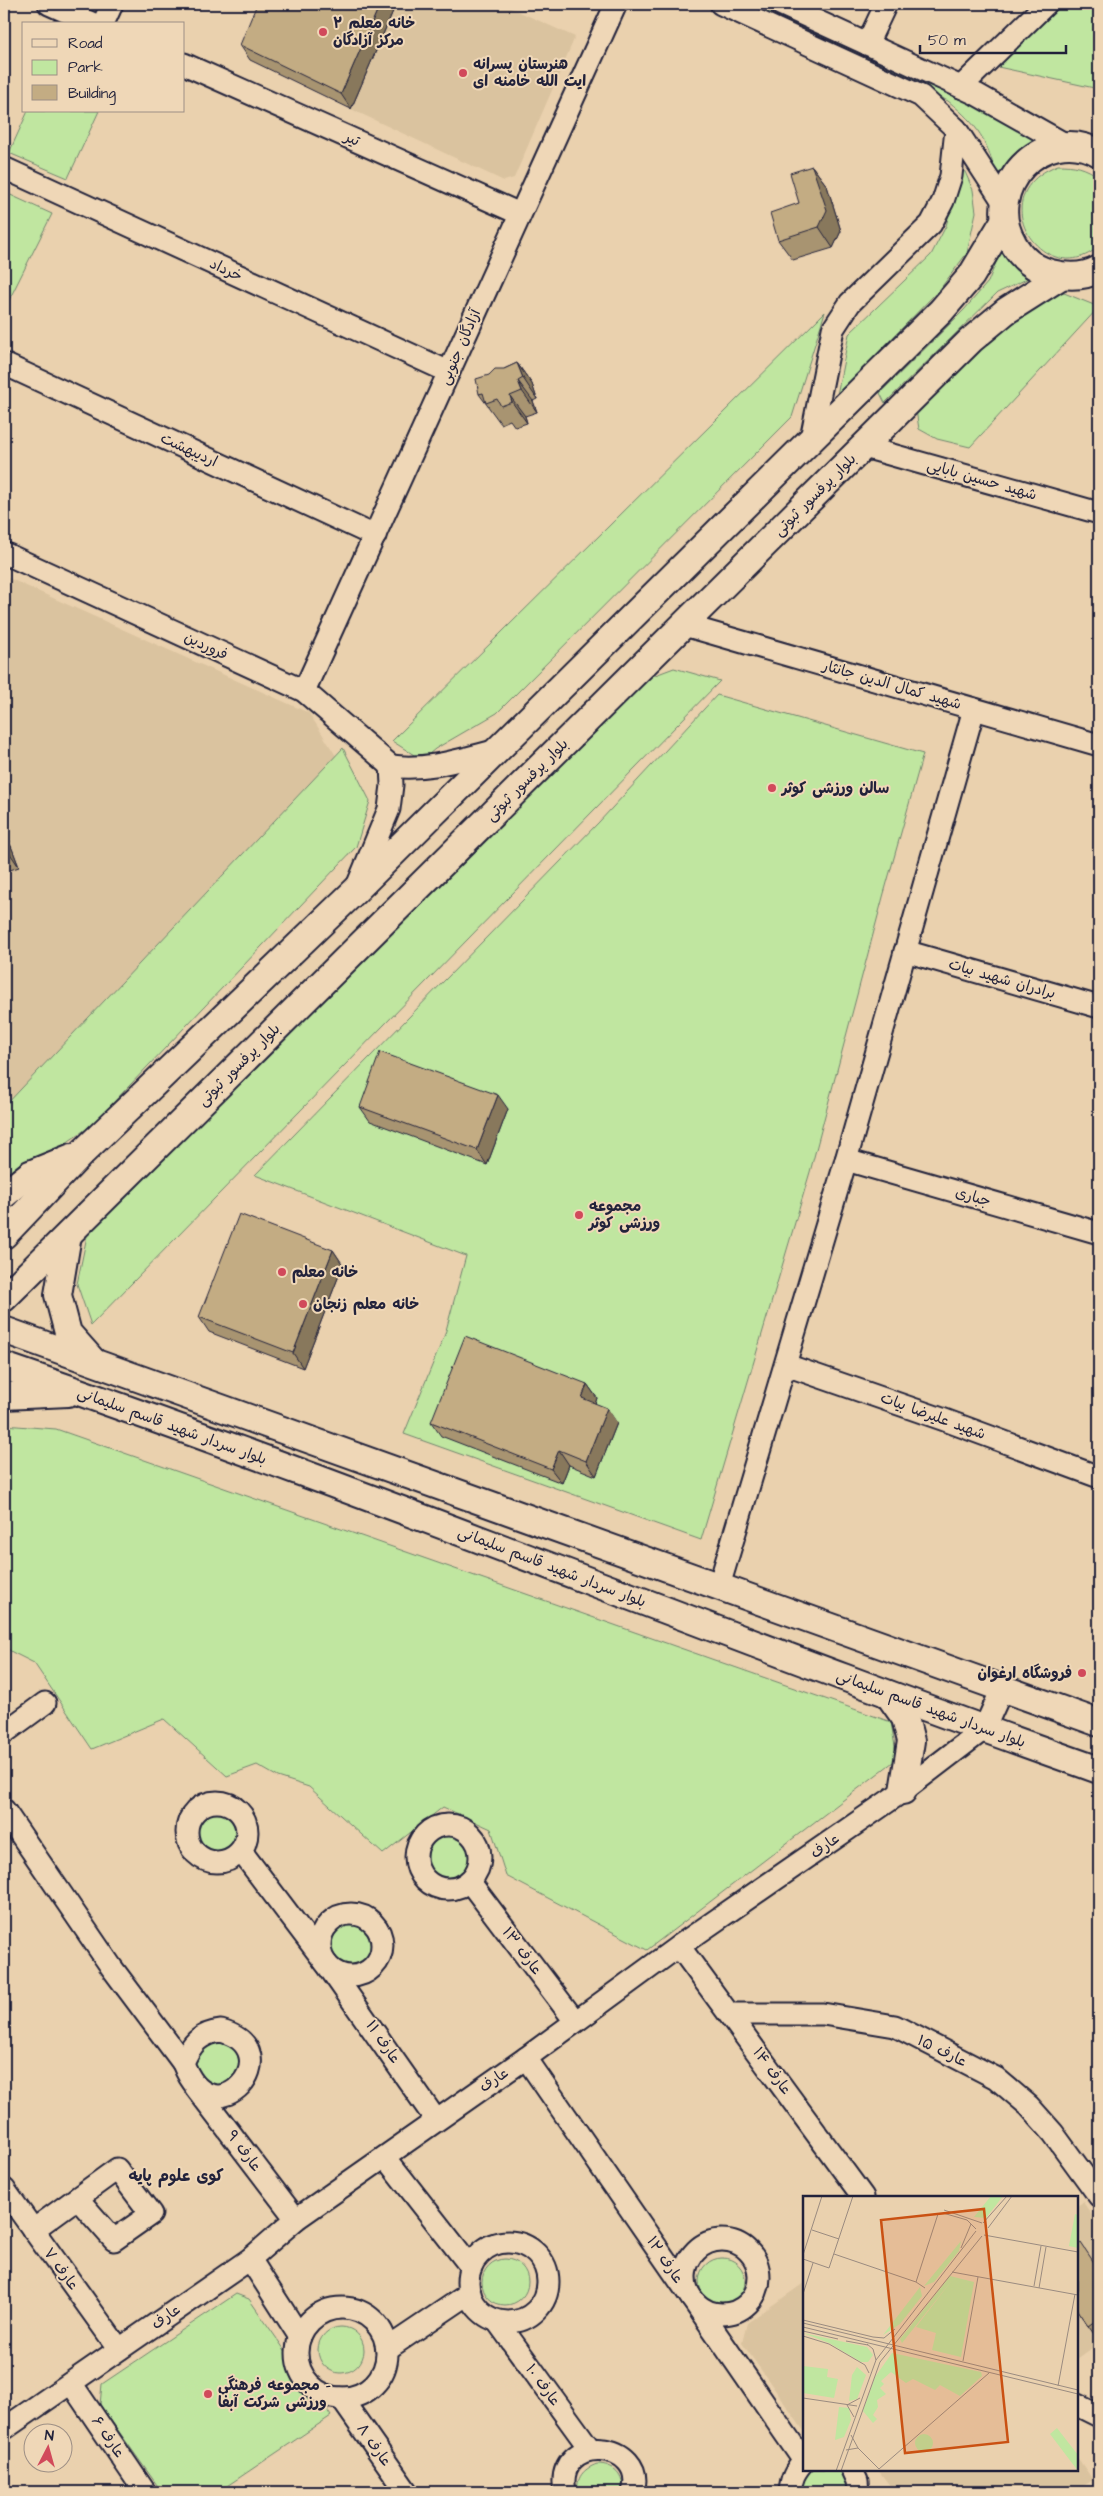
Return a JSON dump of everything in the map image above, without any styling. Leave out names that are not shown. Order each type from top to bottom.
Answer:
[{"type":"main road","points":[[4,1235],[82,1153],[355,891],[941,310],[971,276],[1004,212],[1008,186],[1016,172],[1028,159],[1043,151],[1081,148],[1099,133]]},
{"type":"main road","points":[[1004,212],[1009,237],[1017,252],[1030,263],[1045,272],[1085,276]]},
{"type":"main road","name":"بلوار پرفسور ثبوتی","points":[[4,1298],[971,340],[1006,311],[1085,276]]},
{"type":"main road","points":[[4,1195],[30,1174],[82,1153]]},
{"type":"main road","points":[[68,1235],[58,1296],[68,1332],[94,1362]]},
{"type":"main road","points":[[4,1330],[1099,1723]]},
{"type":"main road","name":"بلوار سردار شهید قاسم سلیمانی","points":[[4,1366],[83,1393],[984,1730],[1099,1770]]},
{"type":"main road","points":[[4,1396],[83,1393]]},
{"type":"main road","points":[[888,1694],[905,1718],[910,1741],[903,1791]]},
{"type":"street","points":[[49,4],[90,22]]},
{"type":"street","points":[[104,22],[112,4]]},
{"type":"street","name":"آزادگان جنوبی","points":[[304,691],[616,4]]},
{"type":"street","points":[[721,4],[921,96],[956,129],[1004,212]]},
{"type":"street","points":[[780,4],[961,87],[1081,148]]},
{"type":"street","points":[[867,44],[886,4]]},
{"type":"street","points":[[961,87],[1046,4]]},
{"type":"street","name":"تیر","points":[[185,64],[520,214]]},
{"type":"street","points":[[811,439],[834,329],[850,303],[931,224],[943,201],[951,176],[956,129]]},
{"type":"street","name":"خرداد","points":[[4,168],[449,372]]},
{"type":"street","name":"اردیبهشت","points":[[4,364],[374,536]]},
{"type":"street","name":"شهید حسین بابایی","points":[[864,446],[1099,513]]},
{"type":"street","name":"فروردین","points":[[4,553],[304,691],[391,766]]},
{"type":"street","name":"شهید کمال الدین جانثار","points":[[684,625],[1099,745]]},
{"type":"street","points":[[719,1586],[846,1160],[974,709]]},
{"type":"street","points":[[355,891],[389,809],[391,766],[409,769],[434,766],[498,750]]},
{"type":"street","name":"برادران شهید بیات","points":[[905,951],[1099,1007]]},
{"type":"street","name":"جباری","points":[[846,1160],[1099,1233]]},
{"type":"street","name":"شهید علیرضا بیات","points":[[786,1365],[1093,1474]]},
{"type":"street","points":[[984,1730],[1003,1687]]},
{"type":"street","points":[[4,1733],[45,1703]]},
{"type":"street","name":"عارف","points":[[4,2429],[250,2259],[296,2219],[526,2058],[575,2020],[679,1946],[903,1791],[984,1730]]},
{"type":"street","points":[[4,1810],[112,1968],[184,2063],[193,2084],[201,2091],[221,2096],[241,2087],[250,2068],[247,2048],[231,2034],[221,2031],[210,2032],[200,2036],[193,2043],[184,2063]]},
{"type":"street","name":"عارف ۱۱","points":[[240,1851],[328,1966],[436,2120]]},
{"type":"street","name":"عارف ۱۳","points":[[469,1881],[575,2020]]},
{"type":"street","name":"عارف ۱۴","points":[[679,1946],[731,2014],[862,2196]]},
{"type":"street","name":"عارف ۱۵","points":[[731,2014],[823,2014],[895,2026],[996,2078],[1029,2106],[1053,2133],[1099,2196]]},
{"type":"street","name":"عارف ۱۲","points":[[526,2058],[803,2460]]},
{"type":"street","name":"عارف ۹","points":[[193,2084],[296,2219]]},
{"type":"street","points":[[385,2157],[471,2267]]},
{"type":"street","name":"عارف ۷","points":[[4,2189],[119,2349]]},
{"type":"street","points":[[33,2230],[78,2198]]},
{"type":"street","points":[[501,2243],[514,2243],[526,2247],[537,2254],[544,2265],[548,2278],[548,2290],[543,2303],[534,2313],[523,2320],[498,2321],[485,2315],[475,2306],[470,2293],[468,2280],[471,2267],[478,2256],[488,2247],[501,2243]]},
{"type":"street","points":[[250,2259],[300,2337]]},
{"type":"street","points":[[387,2349],[470,2293]]},
{"type":"street","points":[[348,2308],[363,2312],[375,2322],[383,2334],[387,2349],[386,2364],[375,2383],[356,2396],[341,2398],[327,2395],[315,2388],[305,2378],[298,2358],[300,2337],[308,2324],[319,2314],[333,2309],[348,2308]]},
{"type":"street","name":"عارف ۱۰","points":[[498,2321],[590,2449]]},
{"type":"street","name":"عارف ۶","points":[[71,2382],[145,2492]]},
{"type":"street","name":"عارف ۸","points":[[341,2398],[407,2492]]},
{"type":"street","points":[[1078,2405],[1099,2416]]},
{"type":"street","points":[[565,2492],[565,2472],[570,2462],[579,2454],[590,2449],[601,2448],[612,2451],[622,2457],[630,2466],[633,2477],[633,2492]]},
{"type":"street","points":[[790,2492],[791,2480],[803,2462]]},
{"type":"street","points":[[853,2471],[858,2481],[858,2492]]},
{"type":"shaded area","name":"هنرستان پسرانه ایت الله خامنه ای","points":[[396,4],[502,4],[575,37],[514,178],[504,181],[351,109]]},
{"type":"shaded area","points":[[4,576],[309,713],[338,759],[4,1114]]},
{"type":"shaded area","points":[[1083,2202],[1099,2226],[1099,2240],[1094,2248],[1099,2256],[1099,2343],[1078,2358],[1078,2205]]},
{"type":"shaded area","points":[[803,2284],[803,2430],[742,2343],[747,2323]]},
{"type":"shaded area","points":[[1078,2458],[1093,2480],[1074,2492],[892,2492],[894,2491],[879,2471],[1078,2471]]},
{"type":"green space","points":[[740,4],[761,4],[962,98],[1043,139],[1021,148],[1010,158],[997,178],[989,153],[980,135],[967,118],[948,101]]},
{"type":"green space","points":[[1063,4],[1099,4],[1099,89],[998,67]]},
{"type":"green space","points":[[28,112],[99,112],[68,178],[9,153]]},
{"type":"green space","points":[[962,165],[973,190],[976,212],[967,253],[940,289],[837,395],[849,334],[931,255],[946,226]]},
{"type":"green space","points":[[1058,165],[1080,167],[1099,177],[1099,246],[1079,258],[1059,258],[1042,250],[1029,235],[1022,217],[1023,197],[1034,179]]},
{"type":"green space","points":[[4,192],[52,214],[4,310]]},
{"type":"green space","points":[[1002,248],[1031,277],[997,293],[885,403],[880,393],[964,310],[988,282]]},
{"type":"green space","points":[[1059,291],[1099,307],[970,447],[937,439],[919,429],[916,410],[992,331]]},
{"type":"green space","points":[[825,312],[792,417],[497,713],[435,749],[422,760],[392,741]]},
{"type":"green space","points":[[674,668],[720,681],[91,1325],[77,1284],[88,1231],[642,680]]},
{"type":"green space","name":"مجموعه ورزشی کوثر","points":[[717,695],[923,754],[810,1172],[701,1540],[404,1434],[445,1334],[466,1256],[255,1175],[599,822]]},
{"type":"green space","points":[[343,748],[370,801],[356,847],[92,1125],[4,1186],[4,1107]]},
{"type":"green space","points":[[4,1425],[56,1429],[891,1722],[897,1759],[647,1950],[506,1876],[491,1829],[443,1807],[383,1854],[309,1787],[278,1777],[257,1765],[227,1776],[164,1719],[92,1749],[34,1663],[4,1646]]},
{"type":"green space","points":[[218,1808],[231,1812],[237,1818],[241,1831],[237,1844],[231,1850],[218,1854],[205,1850],[199,1844],[195,1831],[199,1818],[205,1812]]},
{"type":"green space","points":[[447,1832],[460,1836],[466,1842],[470,1855],[466,1868],[460,1874],[447,1878],[434,1874],[428,1868],[424,1855],[428,1842],[434,1836]]},
{"type":"green space","points":[[351,1922],[364,1926],[370,1932],[374,1945],[370,1958],[364,1964],[351,1968],[338,1964],[332,1958],[328,1945],[332,1932],[338,1926]]},
{"type":"green space","points":[[214,2042],[230,2046],[238,2058],[240,2069],[227,2086],[205,2084],[195,2064],[201,2049]]},
{"type":"green space","points":[[722,2258],[735,2262],[741,2268],[745,2281],[741,2294],[735,2300],[722,2304],[709,2300],[703,2294],[699,2281],[703,2268],[709,2262]]},
{"type":"green space","points":[[505,2259],[518,2263],[524,2269],[528,2282],[524,2295],[518,2301],[505,2305],[492,2301],[486,2295],[482,2282],[486,2269],[492,2263]]},
{"type":"green space","name":"مجموعه فرهنگی - ورزشی شرکت آبفا","points":[[236,2294],[249,2299],[331,2416],[218,2492],[162,2492],[100,2405],[102,2384]]},
{"type":"green space","points":[[341,2327],[354,2331],[360,2337],[364,2350],[360,2363],[354,2369],[341,2373],[328,2369],[322,2363],[318,2350],[322,2337],[328,2331]]},
{"type":"green space","points":[[597,2464],[603,2464],[617,2471],[622,2480],[623,2492],[578,2492],[579,2478],[584,2471]]},
{"type":"green space","points":[[808,2471],[840,2471],[845,2477],[847,2492],[802,2492],[803,2478]]},
{"type":"building","name":"خانه معلم ۲ مرکز آزادگان","points":[[257,4],[380,4],[341,94],[240,45]]},
{"type":"building","points":[[812,166],[827,210],[819,227],[778,240],[770,213],[799,203],[790,173]]},
{"type":"building","points":[[517,363],[523,378],[518,381],[522,391],[510,396],[512,402],[501,406],[497,399],[486,403],[483,393],[479,394],[476,379],[489,375],[495,369],[504,369]]},
{"type":"building","points":[[4,839],[9,852],[4,854]]},
{"type":"building","points":[[380,1052],[498,1095],[477,1150],[360,1107]]},
{"type":"building","points":[[239,1214],[333,1250],[293,1353],[199,1317]]},
{"type":"building","points":[[465,1336],[587,1384],[582,1398],[607,1408],[586,1461],[559,1450],[551,1469],[431,1422]]},
{"type":"building","points":[[1081,2243],[1099,2270],[1099,2318],[1088,2326],[1078,2311],[1078,2245]]},
{"type":"place","name":"خانه معلم ۲ مرکز آزادگان","points":[[323,32]]},
{"type":"place","name":"هنرستان پسرانه ایت الله خامنه ای","points":[[463,73]]},
{"type":"place","name":"سالن ورزشی کوثر","points":[[772,788]]},
{"type":"place","name":"مجموعه ورزشی کوثر","points":[[579,1215]]},
{"type":"place","name":"خانه معلم","points":[[282,1272]]},
{"type":"place","name":"خانه معلم زنجان","points":[[303,1304]]},
{"type":"place","name":"فروشگاه ارغوان","points":[[1082,1673]]},
{"type":"place","name":"مجموعه فرهنگی - ورزشی شرکت آبفا","points":[[208,2394]]},
{"type":"district","name":"کوی علوم پایه","points":[[176,2176]]}]
